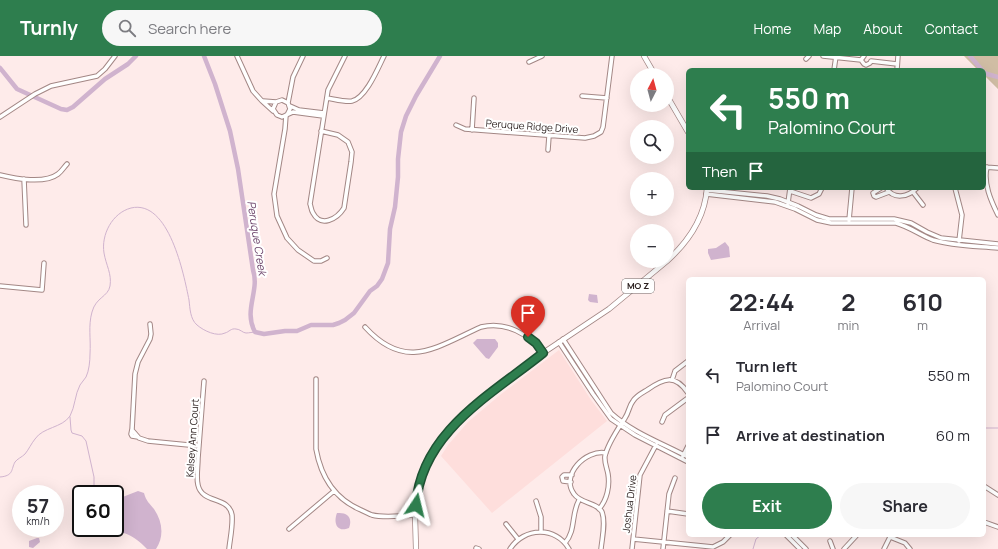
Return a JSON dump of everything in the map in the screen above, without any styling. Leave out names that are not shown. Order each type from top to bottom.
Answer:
[{"type":"main road","points":[[644,56],[651,68]]},
{"type":"main road","points":[[674,103],[686,122]]},
{"type":"main road","points":[[674,108],[686,129]]},
{"type":"main road","name":"MO Z","points":[[674,254],[694,228],[702,213],[707,191]]},
{"type":"main road","name":"MO Z","points":[[416,549],[416,496],[423,472],[432,452],[444,435],[459,418],[543,353],[609,309],[659,268]]},
{"type":"street","points":[[0,117],[35,94],[57,84],[89,79],[97,76],[108,66],[115,56]]},
{"type":"street","points":[[237,56],[253,91],[279,116],[285,128]]},
{"type":"street","points":[[304,56],[293,76],[290,93],[290,111],[286,115],[274,194],[277,216],[287,238],[298,250],[314,261],[321,261],[327,258]]},
{"type":"street","points":[[321,131],[338,135],[343,138],[348,142],[352,152],[344,208],[340,215],[327,221],[316,217],[310,204],[321,131],[330,85],[345,56]]},
{"type":"street","points":[[327,98],[348,101],[357,98],[364,93],[384,56]]},
{"type":"street","points":[[529,62],[542,56]]},
{"type":"street","name":"Peruque Ridge Drive","points":[[456,125],[472,130],[584,138],[594,136],[601,132],[605,120],[612,56]]},
{"type":"street","points":[[823,56],[862,60],[866,65],[871,61],[897,64]]},
{"type":"street","points":[[862,60],[864,56]]},
{"type":"street","points":[[869,56],[871,61]]},
{"type":"street","points":[[897,68],[898,56]]},
{"type":"street","points":[[834,68],[836,57]]},
{"type":"street","points":[[262,101],[276,102],[282,100],[290,93]]},
{"type":"street","points":[[582,96],[607,98]]},
{"type":"street","points":[[472,130],[474,98]]},
{"type":"street","points":[[282,100],[299,110],[324,115]]},
{"type":"street","points":[[274,112],[273,106],[276,102]]},
{"type":"street","points":[[279,116],[293,112],[324,115]]},
{"type":"street","points":[[548,150],[549,136]]},
{"type":"street","points":[[0,175],[24,179],[47,179],[59,173],[67,164]]},
{"type":"street","points":[[998,168],[986,167],[986,182],[998,215]]},
{"type":"street","points":[[24,179],[26,225]]},
{"type":"street","points":[[788,206],[790,190]]},
{"type":"street","points":[[792,190],[811,198],[819,194],[821,190]]},
{"type":"street","points":[[849,221],[852,190]]},
{"type":"street","points":[[877,190],[873,193],[876,197],[889,192],[894,195],[903,196],[913,192],[923,204]]},
{"type":"street","points":[[955,190],[962,214],[959,244]]},
{"type":"street","points":[[707,191],[770,201],[788,206],[817,220],[834,224],[849,221],[894,218],[911,223],[937,236],[998,244]]},
{"type":"street","points":[[707,191],[766,196],[788,201],[819,216],[830,219],[896,223],[934,240],[998,248]]},
{"type":"street","points":[[0,286],[42,290],[44,262]]},
{"type":"street","points":[[150,324],[150,339],[138,362],[135,374],[132,428],[142,440],[199,446]]},
{"type":"street","points":[[365,327],[378,340],[393,348],[405,352],[417,353],[436,349],[481,327],[505,327],[528,337],[536,343],[543,353]]},
{"type":"street","points":[[561,340],[608,411],[620,424],[657,444],[686,457]]},
{"type":"street","points":[[672,380],[675,371],[686,363]]},
{"type":"street","points":[[316,379],[317,454],[320,467],[334,492],[354,507],[373,515],[415,515]]},
{"type":"street","points":[[600,508],[605,502],[608,485],[605,459],[606,453],[620,424],[630,410],[633,401],[639,395],[660,381],[672,380],[680,383],[686,390]]},
{"type":"street","name":"Kelsey Ann Court","points":[[204,381],[197,479],[198,487],[205,496],[222,502],[228,506],[232,514],[229,549]]},
{"type":"street","points":[[662,422],[665,415],[686,399]]},
{"type":"street","name":"Joshua Drive","points":[[632,549],[640,475],[657,444]]},
{"type":"street","points":[[683,456],[686,450]]},
{"type":"street","points":[[601,549],[604,519],[600,508],[580,500],[573,492],[571,482],[575,467],[587,457],[596,452],[606,453]]},
{"type":"street","points":[[683,456],[686,460]]},
{"type":"street","points":[[571,482],[563,481],[562,477],[564,475],[572,475]]},
{"type":"street","points":[[663,549],[669,494],[675,478]]},
{"type":"street","points":[[986,487],[998,495]]},
{"type":"street","points":[[289,529],[334,492]]},
{"type":"street","points":[[565,543],[572,533],[575,510],[580,500]]},
{"type":"street","points":[[536,501],[541,517],[541,532]]},
{"type":"street","points":[[667,511],[686,514]]},
{"type":"street","points":[[986,523],[998,527]]},
{"type":"street","points":[[506,524],[518,539]]},
{"type":"street","points":[[510,549],[518,539],[527,534],[541,532],[556,536],[565,543],[569,549]]},
{"type":"street","points":[[633,539],[713,547],[723,542],[728,537]]},
{"type":"street","points":[[788,537],[800,549]]},
{"type":"street","points":[[794,537],[806,549]]},
{"type":"street","points":[[844,549],[854,537]]},
{"type":"street","points":[[884,549],[890,537]]},
{"type":"street","points":[[892,537],[905,543],[910,549]]},
{"type":"street","points":[[830,541],[834,549]]},
{"type":"shaded area","points":[[964,56],[998,56],[998,89],[986,77],[986,68],[976,68]]},
{"type":"shaded area","points":[[725,242],[729,247],[730,257],[711,260],[708,249],[716,248]]},
{"type":"shaded area","points":[[589,294],[597,295],[598,303],[590,302],[588,300]]},
{"type":"shaded area","points":[[477,339],[495,339],[498,343],[498,347],[489,359],[486,358],[473,343]]},
{"type":"shaded area","points":[[559,350],[591,400],[607,421],[492,513],[441,456],[448,445],[468,422],[500,395]]},
{"type":"shaded area","points":[[138,491],[144,493],[154,509],[161,524],[160,540],[156,549],[147,549],[141,543],[124,533],[124,496]]},
{"type":"shaded area","points":[[337,513],[344,513],[350,518],[349,528],[342,529],[337,526]]},
{"type":"shaded area","points":[[39,538],[40,542],[33,548],[29,547],[29,541]]},
{"type":"waterway","name":"Peruque Creek","points":[[0,68],[17,89],[61,109],[67,110],[73,107],[105,79],[128,64],[136,56]]},
{"type":"waterway","name":"Peruque Creek","points":[[204,56],[215,84],[230,131],[238,169],[255,278],[251,308],[252,324],[255,332],[264,334],[297,331],[311,325],[333,325],[339,323],[354,313],[370,291],[377,286],[382,279],[388,263],[390,229],[395,207],[398,177],[401,132],[406,116],[416,96],[440,56]]},
{"type":"waterway","name":"Peruque Creek","points":[[970,56],[980,68]]},
{"type":"waterway","name":"Peruque Creek","points":[[986,73],[998,77]]},
{"type":"waterway","points":[[0,477],[10,474],[15,462],[25,454],[38,435],[67,420],[72,412],[78,389],[86,377],[89,369],[90,322],[92,312],[96,303],[107,293],[110,286],[110,273],[104,253],[104,239],[113,220],[124,211],[131,208],[144,208],[155,215],[165,227],[178,258],[187,288],[190,310],[197,325],[214,334],[222,334],[234,329],[246,333],[255,332]]},
{"type":"waterway","points":[[70,417],[72,433],[82,436],[86,441],[94,477],[94,485]]},
{"type":"waterway","points":[[986,428],[998,428]]},
{"type":"waterway","points":[[753,549],[756,539],[758,537]]},
{"type":"route","points":[[416,505],[416,496],[423,472],[432,452],[444,435],[459,418],[543,353],[536,343],[528,337]]}]
